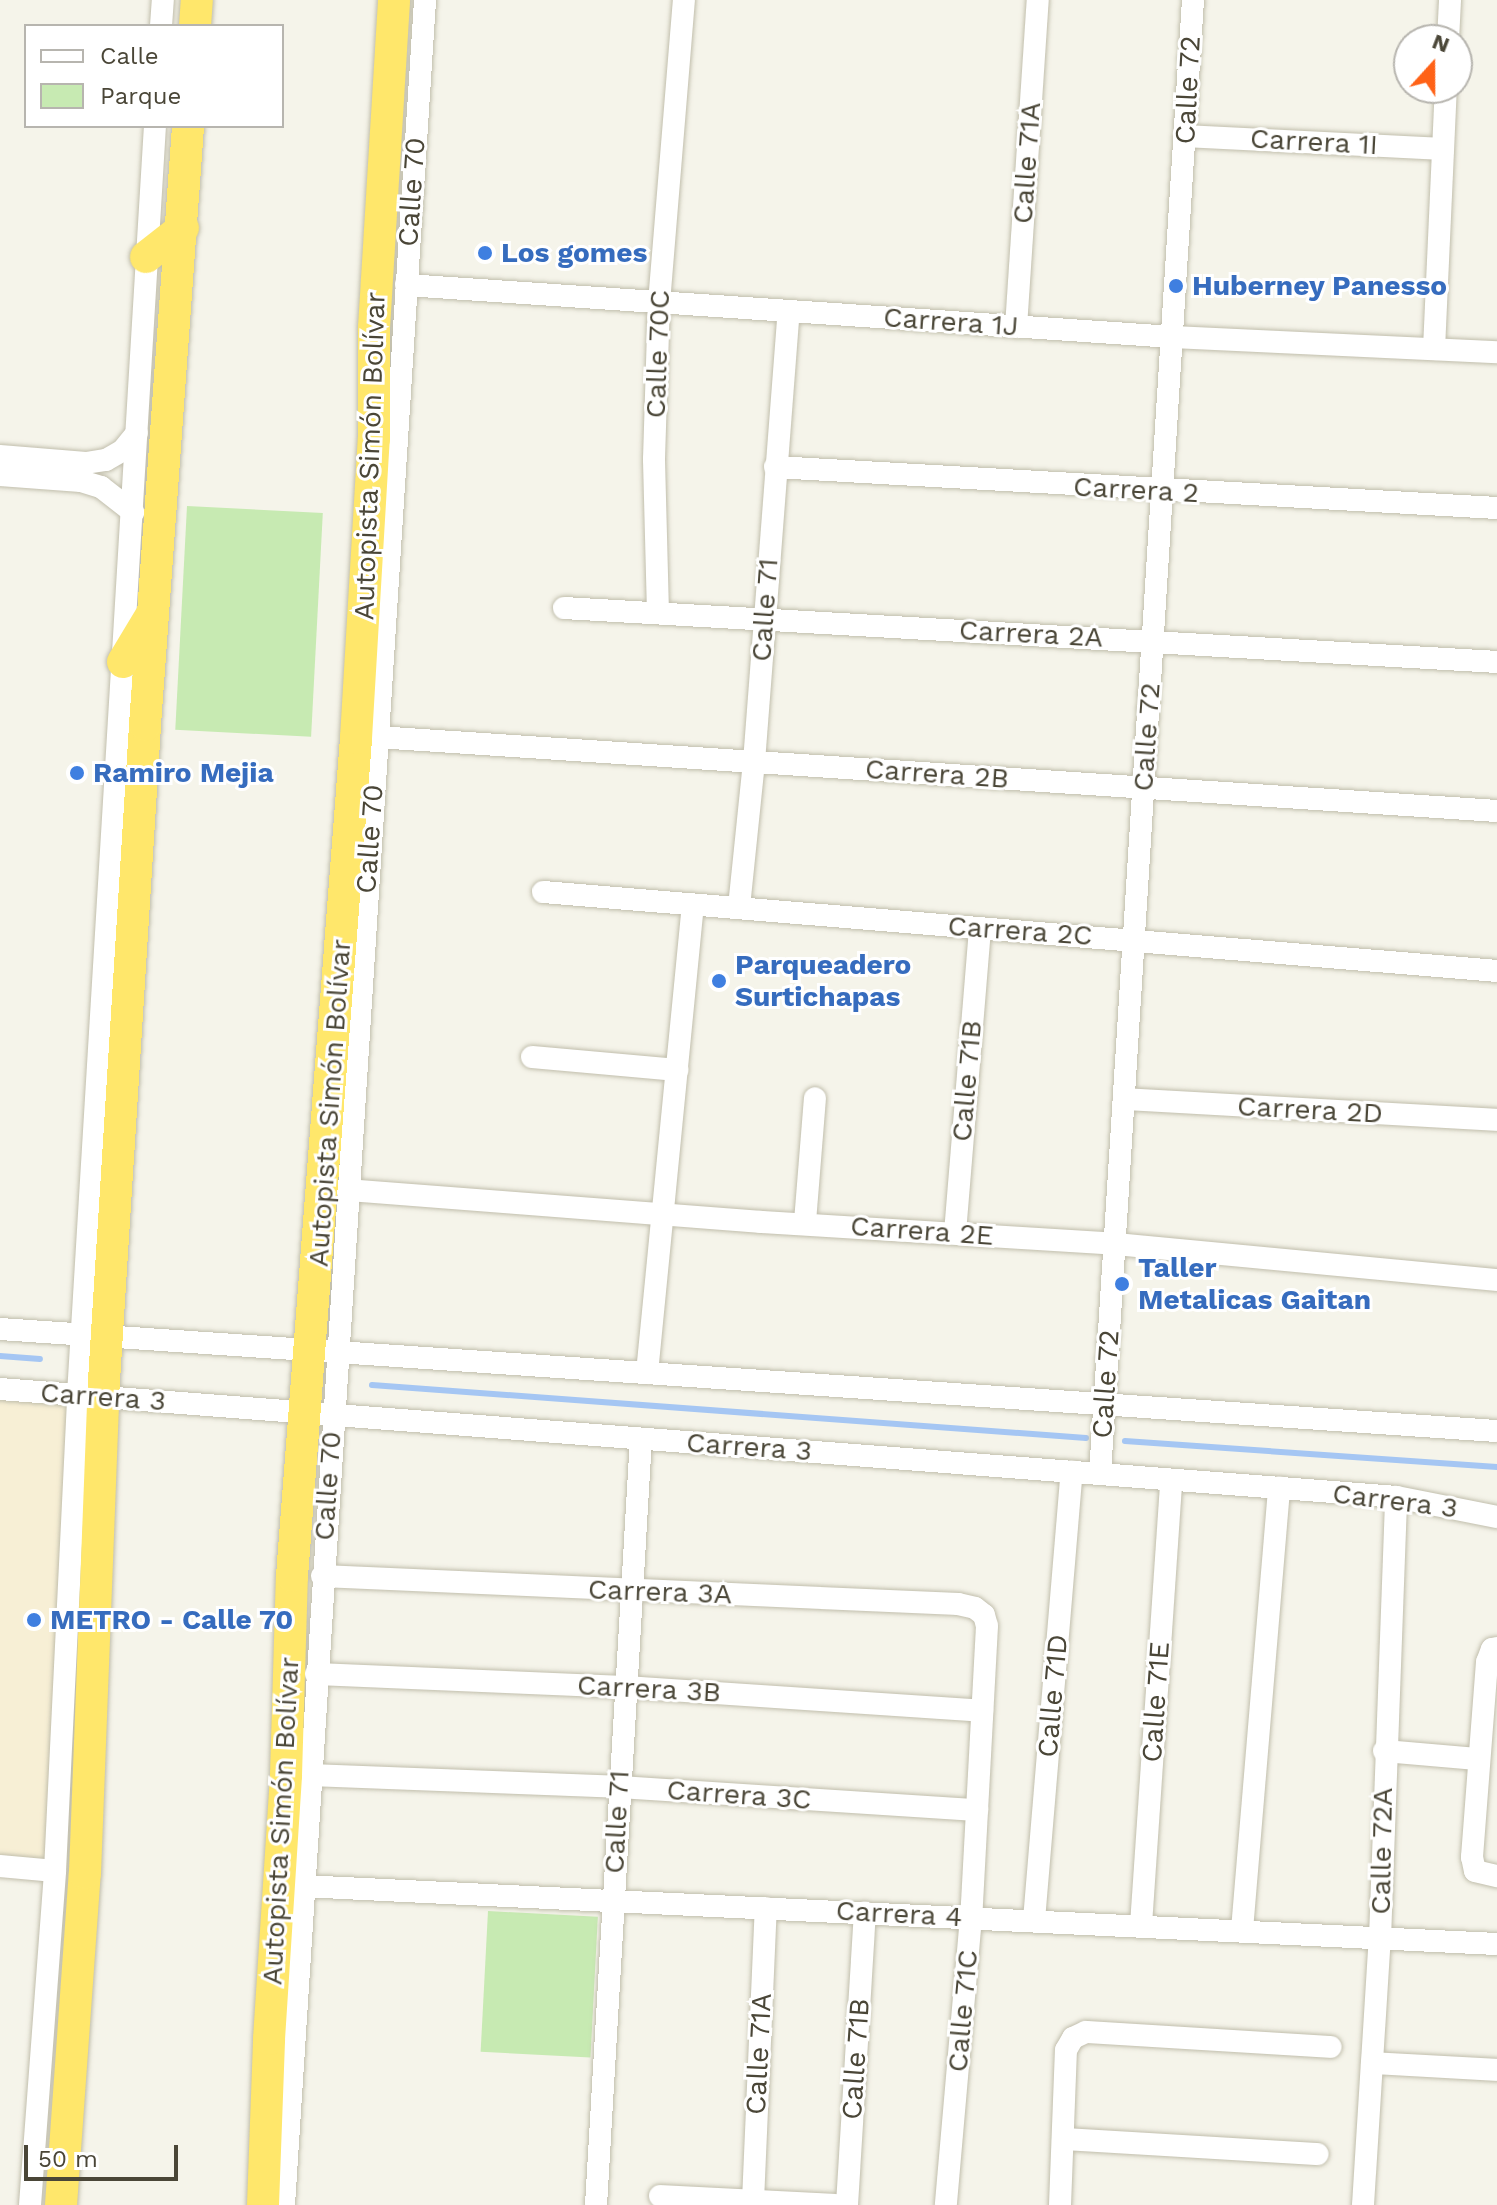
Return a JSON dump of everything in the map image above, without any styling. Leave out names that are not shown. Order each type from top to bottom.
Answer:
[{"type":"highway","points":[[195,24],[197,0]]},
{"type":"highway","name":"Autopista Simón Bolívar","points":[[263,2205],[269,2039],[286,1775],[292,1576],[319,1414],[324,1351],[374,439],[374,328],[394,0]]},
{"type":"highway","points":[[61,2205],[85,1873],[91,1396],[179,294],[188,128]]},
{"type":"highway","points":[[179,294],[145,263],[183,228]]},
{"type":"highway","points":[[374,328],[396,443]]},
{"type":"highway","points":[[145,725],[122,669],[154,611]]},
{"type":"street","points":[[161,24],[163,0]]},
{"type":"street","name":"Calle 70","points":[[324,1351],[347,1190],[425,0]]},
{"type":"street","name":"Calle 70C","points":[[658,613],[654,459],[659,303],[684,0]]},
{"type":"street","name":"Calle 71A","points":[[1016,327],[1038,0]]},
{"type":"street","name":"Calle 72","points":[[1100,1474],[1193,0]]},
{"type":"street","points":[[1449,24],[1450,0]]},
{"type":"street","points":[[1434,349],[1445,104]]},
{"type":"street","points":[[96,1335],[122,669],[155,128]]},
{"type":"street","name":"Carrera 1I","points":[[1185,136],[1443,149]]},
{"type":"street","name":"Carrera 1J","points":[[406,285],[1173,337],[1497,352]]},
{"type":"street","name":"Calle 71","points":[[739,907],[754,762],[789,312]]},
{"type":"street","points":[[0,456],[86,463],[106,460],[123,450],[137,433]]},
{"type":"street","name":"Carrera 2","points":[[775,467],[1163,492],[1497,508]]},
{"type":"street","points":[[0,475],[81,481],[101,487],[133,512]]},
{"type":"street","name":"Carrera 2A","points":[[564,608],[1497,662]]},
{"type":"street","name":"Carrera 2B","points":[[377,737],[1497,811]]},
{"type":"street","name":"Carrera 2C","points":[[543,892],[980,929],[1134,938],[1497,971]]},
{"type":"street","points":[[647,1373],[693,905]]},
{"type":"street","name":"Calle 71B","points":[[955,1233],[980,929]]},
{"type":"street","points":[[532,1057],[677,1070]]},
{"type":"street","points":[[805,1222],[815,1098]]},
{"type":"street","name":"Carrera 2D","points":[[1124,1099],[1497,1120]]},
{"type":"street","name":"Carrera 2E","points":[[347,1190],[663,1212],[761,1222],[805,1222],[1116,1244],[1497,1280]]},
{"type":"street","points":[[0,1329],[1497,1431]]},
{"type":"street","name":"Carrera 3","points":[[0,1389],[1396,1497],[1497,1517]]},
{"type":"street","points":[[30,2205],[91,1396]]},
{"type":"street","name":"Calle 70","points":[[284,2205],[322,1576],[319,1414]]},
{"type":"street","name":"Calle 71","points":[[596,2205],[641,1439]]},
{"type":"street","name":"Calle 71D","points":[[1034,1920],[1072,1472]]},
{"type":"street","name":"Calle 71E","points":[[1141,1925],[1171,1480]]},
{"type":"street","points":[[1242,1930],[1279,1488]]},
{"type":"street","name":"Calle 72A","points":[[1363,2205],[1380,1938],[1384,1751],[1396,1497]]},
{"type":"street","name":"Carrera 3A","points":[[322,1576],[958,1604],[975,1608],[984,1615],[987,1626]]},
{"type":"street","name":"Calle 71C","points":[[946,2205],[971,1917],[987,1626]]},
{"type":"street","points":[[1497,1648],[1492,1649],[1487,1662],[1484,1764],[1472,1857],[1475,1871],[1497,1876]]},
{"type":"street","name":"Carrera 3B","points":[[316,1674],[625,1687],[982,1711]]},
{"type":"street","points":[[1384,1751],[1484,1764]]},
{"type":"street","name":"Carrera 3C","points":[[308,1775],[619,1787],[977,1810]]},
{"type":"street","points":[[0,1866],[55,1871]]},
{"type":"street","name":"Carrera 4","points":[[302,1886],[1497,1944]]},
{"type":"street","name":"Calle 71A","points":[[753,2201],[766,1908]]},
{"type":"street","name":"Calle 71B","points":[[847,2205],[865,1913]]},
{"type":"street","points":[[1060,2205],[1066,2050],[1073,2038],[1086,2032],[1331,2047]]},
{"type":"street","points":[[1372,2063],[1497,2070]]},
{"type":"street","points":[[1063,2139],[1318,2154]]},
{"type":"street","points":[[660,2196],[835,2205]]},
{"type":"shaded area","name":"METRO - Calle 70","points":[[0,1389],[78,1395],[55,1871],[0,1866]]},
{"type":"green space","points":[[187,506],[323,513],[311,737],[175,730]]},
{"type":"green space","points":[[488,1911],[598,1917],[590,2058],[481,2052]]},
{"type":"waterway","points":[[0,1356],[40,1359]]},
{"type":"waterway","points":[[372,1385],[1086,1438]]},
{"type":"waterway","points":[[1125,1441],[1497,1467]]},
{"type":"place","name":"Los gomes","points":[[485,253]]},
{"type":"place","name":"Huberney Panesso","points":[[1176,286]]},
{"type":"place","name":"Ramiro Mejia","points":[[77,773]]},
{"type":"place","name":"Parqueadero Surtichapas","points":[[719,981]]},
{"type":"place","name":"Taller Metalicas Gaitan","points":[[1122,1284]]},
{"type":"place","name":"METRO - Calle 70","points":[[34,1620]]}]
